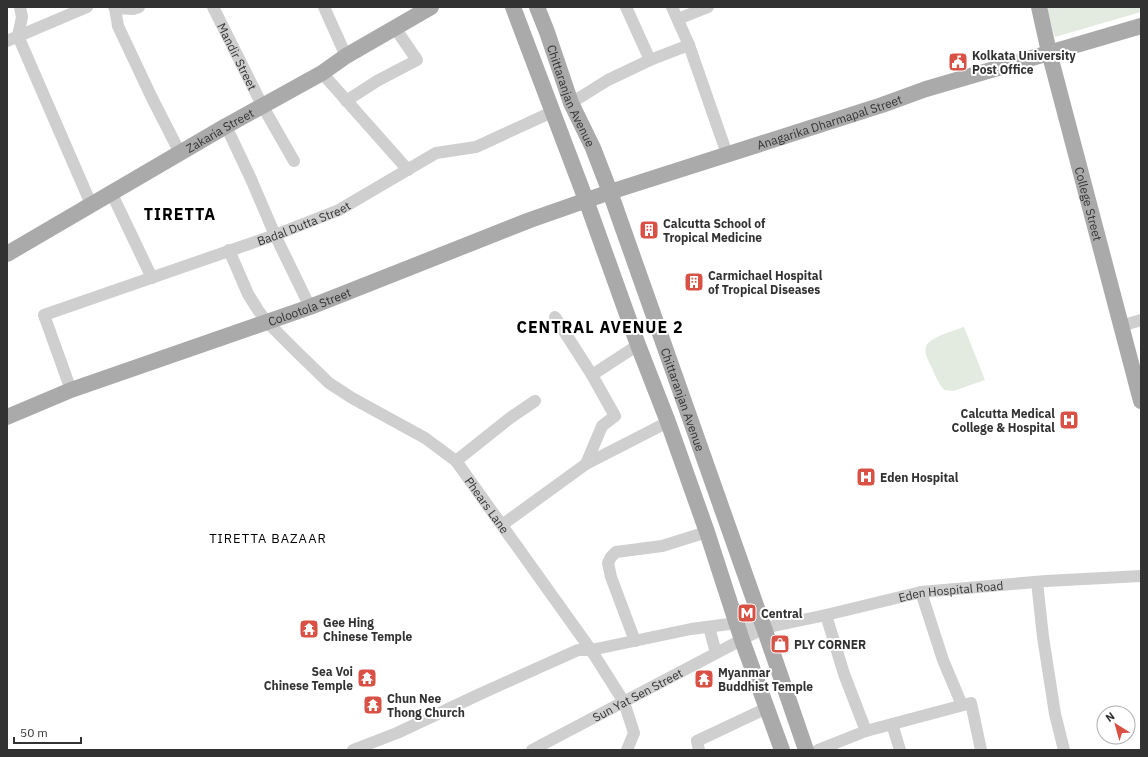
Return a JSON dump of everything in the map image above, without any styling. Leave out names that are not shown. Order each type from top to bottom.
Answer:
[{"type":"main road","name":"Zakaria Street","points":[[7,254],[180,152],[262,105],[322,73],[346,56],[395,28],[415,11],[431,7]]},
{"type":"main road","points":[[513,7],[668,422],[707,532],[742,640],[782,750]]},
{"type":"main road","name":"Chittaranjan Avenue","points":[[537,7],[571,103],[593,148],[610,192],[806,750]]},
{"type":"main road","name":"College Street","points":[[1039,7],[1049,52],[1141,400]]},
{"type":"main road","name":"Anagarika Dharmapal Street","points":[[610,192],[882,105],[926,89],[1141,26]]},
{"type":"main road","name":"Colootola Street","points":[[7,417],[71,390],[310,307],[530,220],[610,192]]},
{"type":"street","points":[[12,38],[21,24],[22,17],[20,7]]},
{"type":"street","points":[[12,38],[86,7]]},
{"type":"street","points":[[139,7],[132,9],[114,8],[118,26],[151,96],[180,152]]},
{"type":"street","name":"Mandir Street","points":[[213,7],[262,105],[294,161]]},
{"type":"street","points":[[324,7],[346,56]]},
{"type":"street","points":[[626,7],[650,60]]},
{"type":"street","points":[[672,7],[689,46],[728,154]]},
{"type":"street","points":[[678,19],[708,7]]},
{"type":"street","points":[[346,101],[377,81],[417,60],[395,28]]},
{"type":"street","points":[[12,38],[91,204]]},
{"type":"street","points":[[571,103],[608,80],[650,60],[689,46]]},
{"type":"street","points":[[322,73],[408,170]]},
{"type":"street","name":"Badal Dutta Street","points":[[71,390],[44,315],[275,235],[340,210],[436,153],[476,147],[552,112]]},
{"type":"street","points":[[226,126],[275,235],[310,307]]},
{"type":"street","points":[[111,192],[152,278]]},
{"type":"street","name":"Phears Lane","points":[[230,250],[248,294],[258,310],[267,322],[329,383],[357,401],[425,438],[456,461],[591,650],[624,702],[634,733],[627,750]]},
{"type":"street","points":[[554,317],[592,375],[615,416],[602,426],[586,464]]},
{"type":"street","points":[[1121,326],[1141,320]]},
{"type":"street","points":[[592,375],[638,345]]},
{"type":"street","points":[[456,461],[510,418],[535,401]]},
{"type":"street","points":[[502,525],[586,464],[668,422]]},
{"type":"street","points":[[635,641],[611,577],[608,563],[611,556],[616,552],[662,546],[707,532]]},
{"type":"street","name":"Eden Hospital Road","points":[[764,628],[826,616],[921,592],[1037,582],[1141,576]]},
{"type":"street","points":[[1037,582],[1043,637],[1055,714],[1064,750]]},
{"type":"street","points":[[921,592],[943,660],[962,705]]},
{"type":"street","points":[[826,616],[844,674],[866,731]]},
{"type":"street","points":[[353,750],[397,733],[578,650],[591,650],[691,629],[737,623],[764,628]]},
{"type":"street","points":[[709,627],[716,653]]},
{"type":"street","name":"Sun Yat Sen Street","points":[[532,750],[764,628]]},
{"type":"street","points":[[818,750],[866,731],[971,703],[981,750]]},
{"type":"street","points":[[699,750],[697,741],[767,708]]},
{"type":"street","points":[[892,724],[900,750]]},
{"type":"shaded area","points":[[1046,7],[1141,7],[1141,12],[1055,37]]},
{"type":"shaded area","points":[[964,327],[985,380],[953,391],[944,390],[937,380],[927,358],[926,347],[932,340]]},
{"type":"place","name":"Kolkata University Post Office","points":[[958,62]]},
{"type":"place","name":"Calcutta School of Tropical Medicine","points":[[649,230]]},
{"type":"place","name":"Carmichael Hospital of Tropical Diseases","points":[[694,282]]},
{"type":"place","name":"Calcutta Medical College & Hospital","points":[[1069,420]]},
{"type":"place","name":"Eden Hospital","points":[[866,477]]},
{"type":"place","name":"Central","points":[[747,613]]},
{"type":"place","name":"Gee Hing Chinese Temple","points":[[309,629]]},
{"type":"place","name":"PLY CORNER","points":[[780,644]]},
{"type":"place","name":"Sea Voi Chinese Temple","points":[[367,678]]},
{"type":"place","name":"Myanmar Buddhist Temple","points":[[704,679]]},
{"type":"place","name":"Chun Nee Thong Church","points":[[373,705]]},
{"type":"district","name":"TIRETTA","points":[[180,214]]},
{"type":"district","name":"CENTRAL AVENUE 2","points":[[600,327]]},
{"type":"district","name":"TIRETTA BAZAAR","points":[[268,538]]}]
